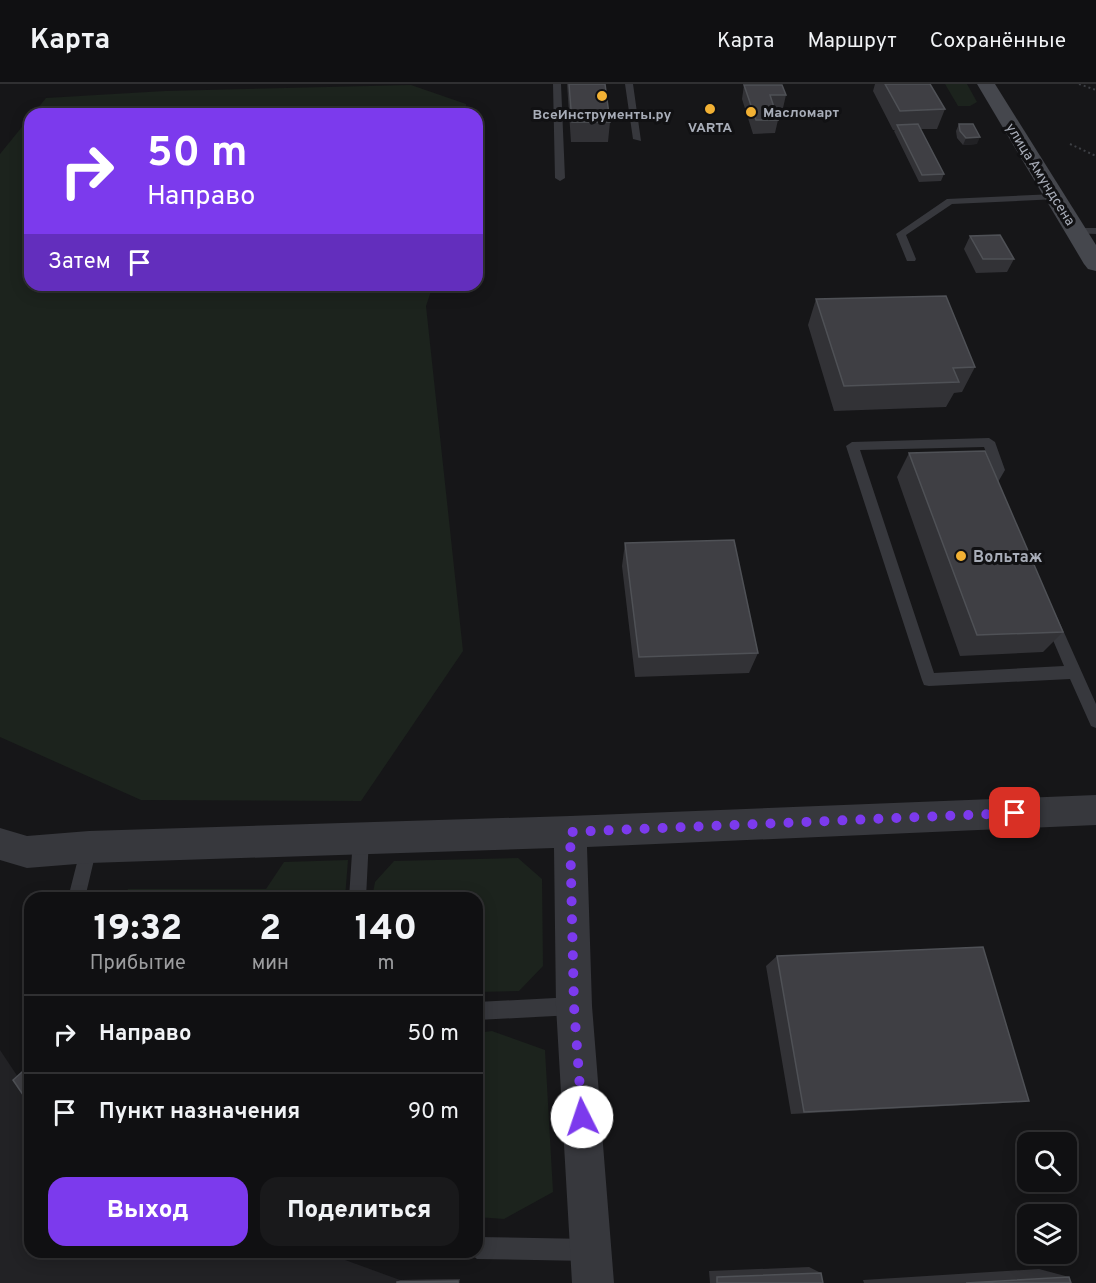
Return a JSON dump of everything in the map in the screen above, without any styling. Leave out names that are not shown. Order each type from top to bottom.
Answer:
[{"type":"main road","name":"улица Амундсена","points":[[986,84],[1055,197],[1086,231],[1096,264]]},
{"type":"street","points":[[0,844],[27,852],[89,847],[570,832],[1096,810]]},
{"type":"street","points":[[570,832],[574,1006],[593,1266]]},
{"type":"lane","points":[[557,84],[560,178]]},
{"type":"lane","points":[[629,84],[638,139]]},
{"type":"lane","points":[[911,259],[901,234],[950,201],[1055,197]]},
{"type":"lane","points":[[1000,503],[991,482],[999,470],[989,442],[852,446],[929,680],[1074,672]]},
{"type":"lane","points":[[1047,609],[1096,722]]},
{"type":"lane","points":[[357,892],[361,838]]},
{"type":"lane","points":[[78,892],[89,847]]},
{"type":"lane","points":[[483,1011],[574,1006]]},
{"type":"lane","points":[[483,1249],[593,1266]]},
{"type":"path","points":[[1079,84],[1096,90]]},
{"type":"path","points":[[1070,144],[1096,156]]},
{"type":"shaded area","points":[[945,84],[967,84],[977,102],[970,106],[958,106]]},
{"type":"shaded area","points":[[411,85],[466,104],[466,108],[38,108],[46,98],[165,91]]},
{"type":"shaded area","points":[[24,124],[24,291],[431,291],[426,306],[463,651],[361,801],[141,800],[0,737],[0,154]]},
{"type":"shaded area","points":[[518,858],[542,879],[543,966],[519,991],[483,992],[483,892],[373,892],[375,882],[394,861]]},
{"type":"shaded area","points":[[348,860],[345,892],[126,892],[128,889],[266,889],[284,862]]},
{"type":"shaded area","points":[[492,1031],[545,1050],[553,1192],[504,1219],[483,1217],[483,1032]]},
{"type":"shaded area","points":[[0,1050],[24,1086],[24,1258],[340,1258],[400,1280],[460,1279],[460,1283],[0,1283]]},
{"type":"building","points":[[569,84],[605,84],[610,122],[572,122]]},
{"type":"building","points":[[885,84],[930,84],[945,109],[900,111]]},
{"type":"building","points":[[744,85],[782,85],[786,95],[770,95],[778,120],[756,120]]},
{"type":"building","points":[[918,124],[944,174],[922,175],[897,125]]},
{"type":"building","points":[[959,124],[973,124],[980,137],[966,138],[960,131]]},
{"type":"building","points":[[1000,235],[1014,259],[983,259],[970,236]]},
{"type":"building","points":[[946,296],[975,367],[953,368],[959,382],[844,386],[816,299]]},
{"type":"building","points":[[985,451],[1063,632],[977,635],[909,453]]},
{"type":"building","points":[[734,540],[758,653],[639,657],[625,543]]},
{"type":"building","points":[[983,947],[1029,1101],[804,1112],[777,956]]},
{"type":"building","points":[[24,1070],[24,1096],[13,1080]]},
{"type":"building","points":[[821,1273],[823,1283],[717,1283],[717,1277]]},
{"type":"building","points":[[1069,1277],[1071,1283],[966,1283]]},
{"type":"building","points":[[458,1281],[458,1283],[397,1283],[397,1282]]},
{"type":"place","name":"ВсеИнструменты.ру","points":[[602,96]]},
{"type":"place","name":"VARTA","points":[[710,109]]},
{"type":"place","name":"Масломарт","points":[[751,112]]},
{"type":"place","name":"Вольтаж","points":[[961,556]]},
{"type":"route","points":[[582,1117],[574,1006],[570,832],[1015,813]]}]
